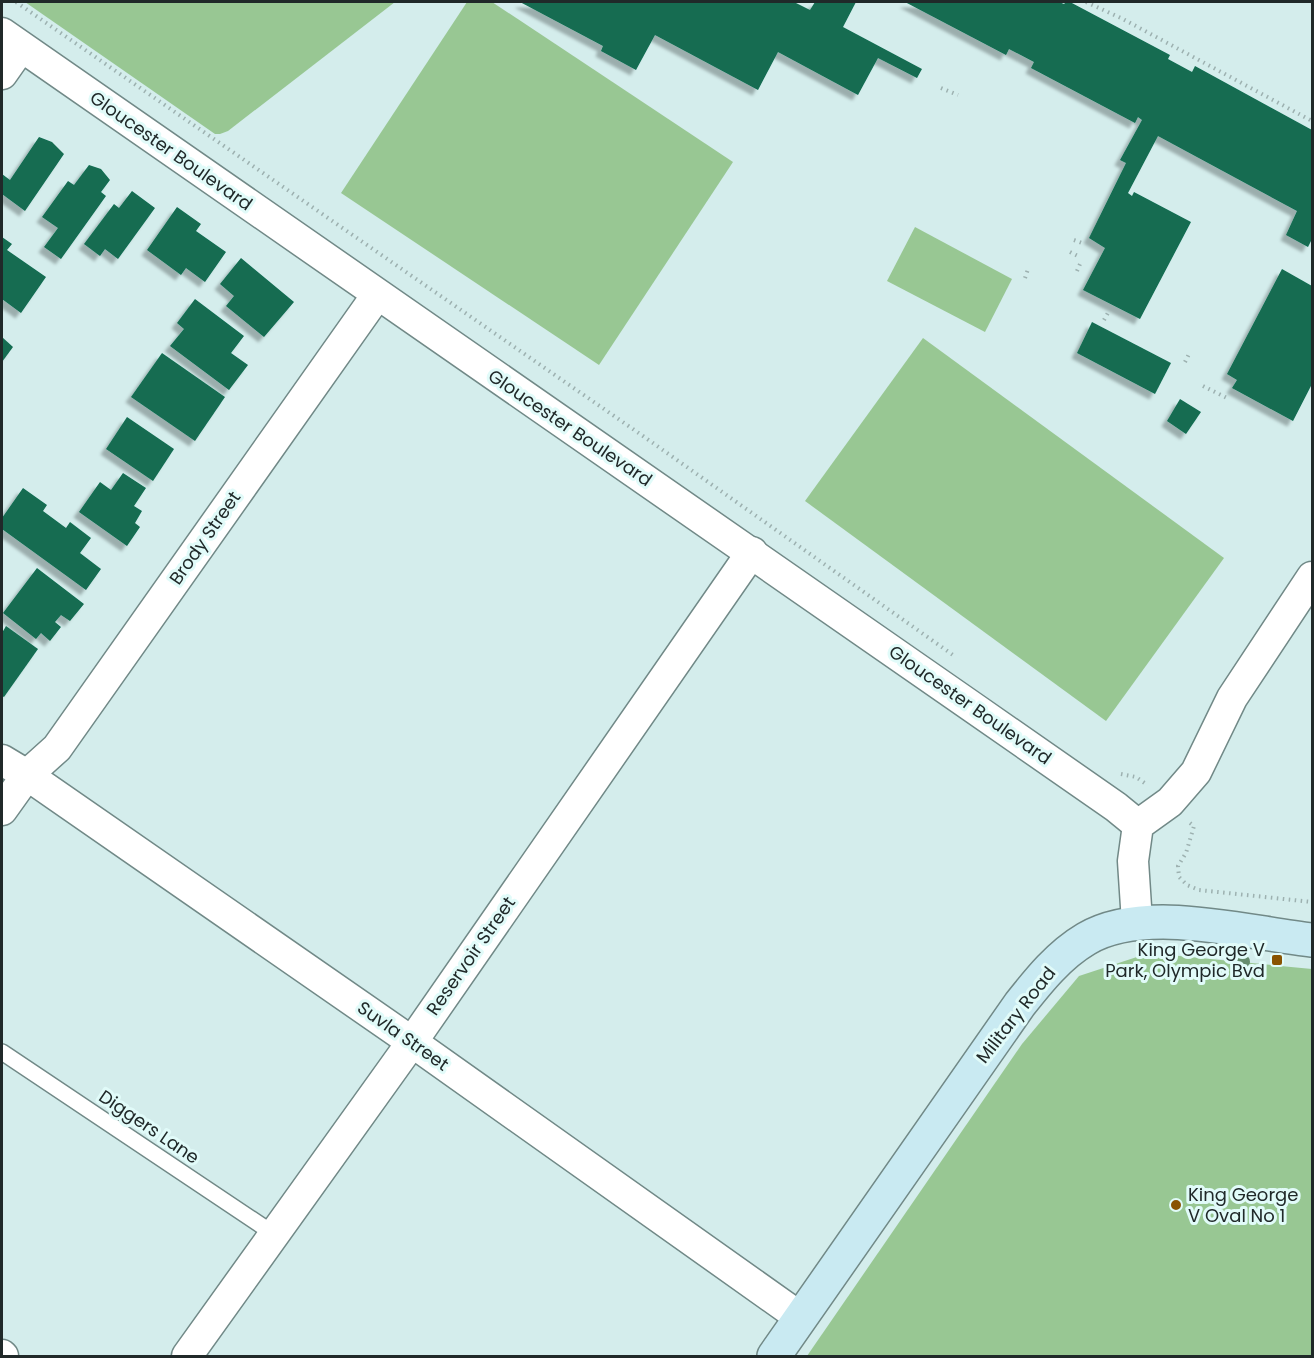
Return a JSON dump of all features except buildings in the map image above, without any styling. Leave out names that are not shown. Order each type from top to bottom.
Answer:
[{"type":"main road","name":"Military Road","points":[[774,1356],[1020,1004],[1042,977],[1085,940],[1109,928],[1137,922],[1224,927],[1312,940]]},
{"type":"street","points":[[2,74],[11,40]]},
{"type":"street","name":"Gloucester Boulevard","points":[[11,40],[752,552],[1116,807],[1138,825]]},
{"type":"street","name":"Brody Street","points":[[2,810],[27,775],[57,748],[377,295]]},
{"type":"street","name":"Reservoir Street","points":[[187,1356],[412,1042],[752,552]]},
{"type":"street","points":[[1137,922],[1133,861],[1138,825],[1170,802],[1196,772],[1232,698],[1312,577]]},
{"type":"street","name":"Suvla Street","points":[[2,760],[27,775],[412,1042],[801,1318]]},
{"type":"lane","name":"Diggers Lane","points":[[2,1052],[274,1234]]},
{"type":"path","points":[[16,2],[643,436],[956,657]]},
{"type":"path","points":[[1086,2],[1121,18],[1312,121]]},
{"type":"path","points":[[941,88],[958,95]]},
{"type":"path","points":[[1074,240],[1085,244]]},
{"type":"path","points":[[1070,252],[1078,256]]},
{"type":"path","points":[[1077,271],[1080,264]]},
{"type":"path","points":[[1024,278],[1028,269]]},
{"type":"path","points":[[1104,320],[1109,311]]},
{"type":"path","points":[[1185,362],[1190,352]]},
{"type":"path","points":[[1203,386],[1229,399]]},
{"type":"path","points":[[1112,768],[1122,775],[1136,777]]},
{"type":"path","points":[[1194,826],[1186,854],[1178,866],[1179,877],[1187,885],[1199,890],[1312,902]]},
{"type":"green space","points":[[25,2],[395,2],[228,131],[215,134]]},
{"type":"green space","points":[[467,2],[492,2],[733,162],[599,365],[341,193]]},
{"type":"green space","points":[[915,227],[1012,279],[985,332],[887,281]]},
{"type":"green space","points":[[923,338],[1224,558],[1106,721],[805,501]]},
{"type":"green space","points":[[1149,953],[1312,969],[1312,1356],[807,1356],[1022,1044],[1079,976]]},
{"type":"place","name":"King George V Park, Olympic Bvd","points":[[1277,960]]},
{"type":"place","name":"King George V Oval No 1","points":[[1176,1205]]}]
